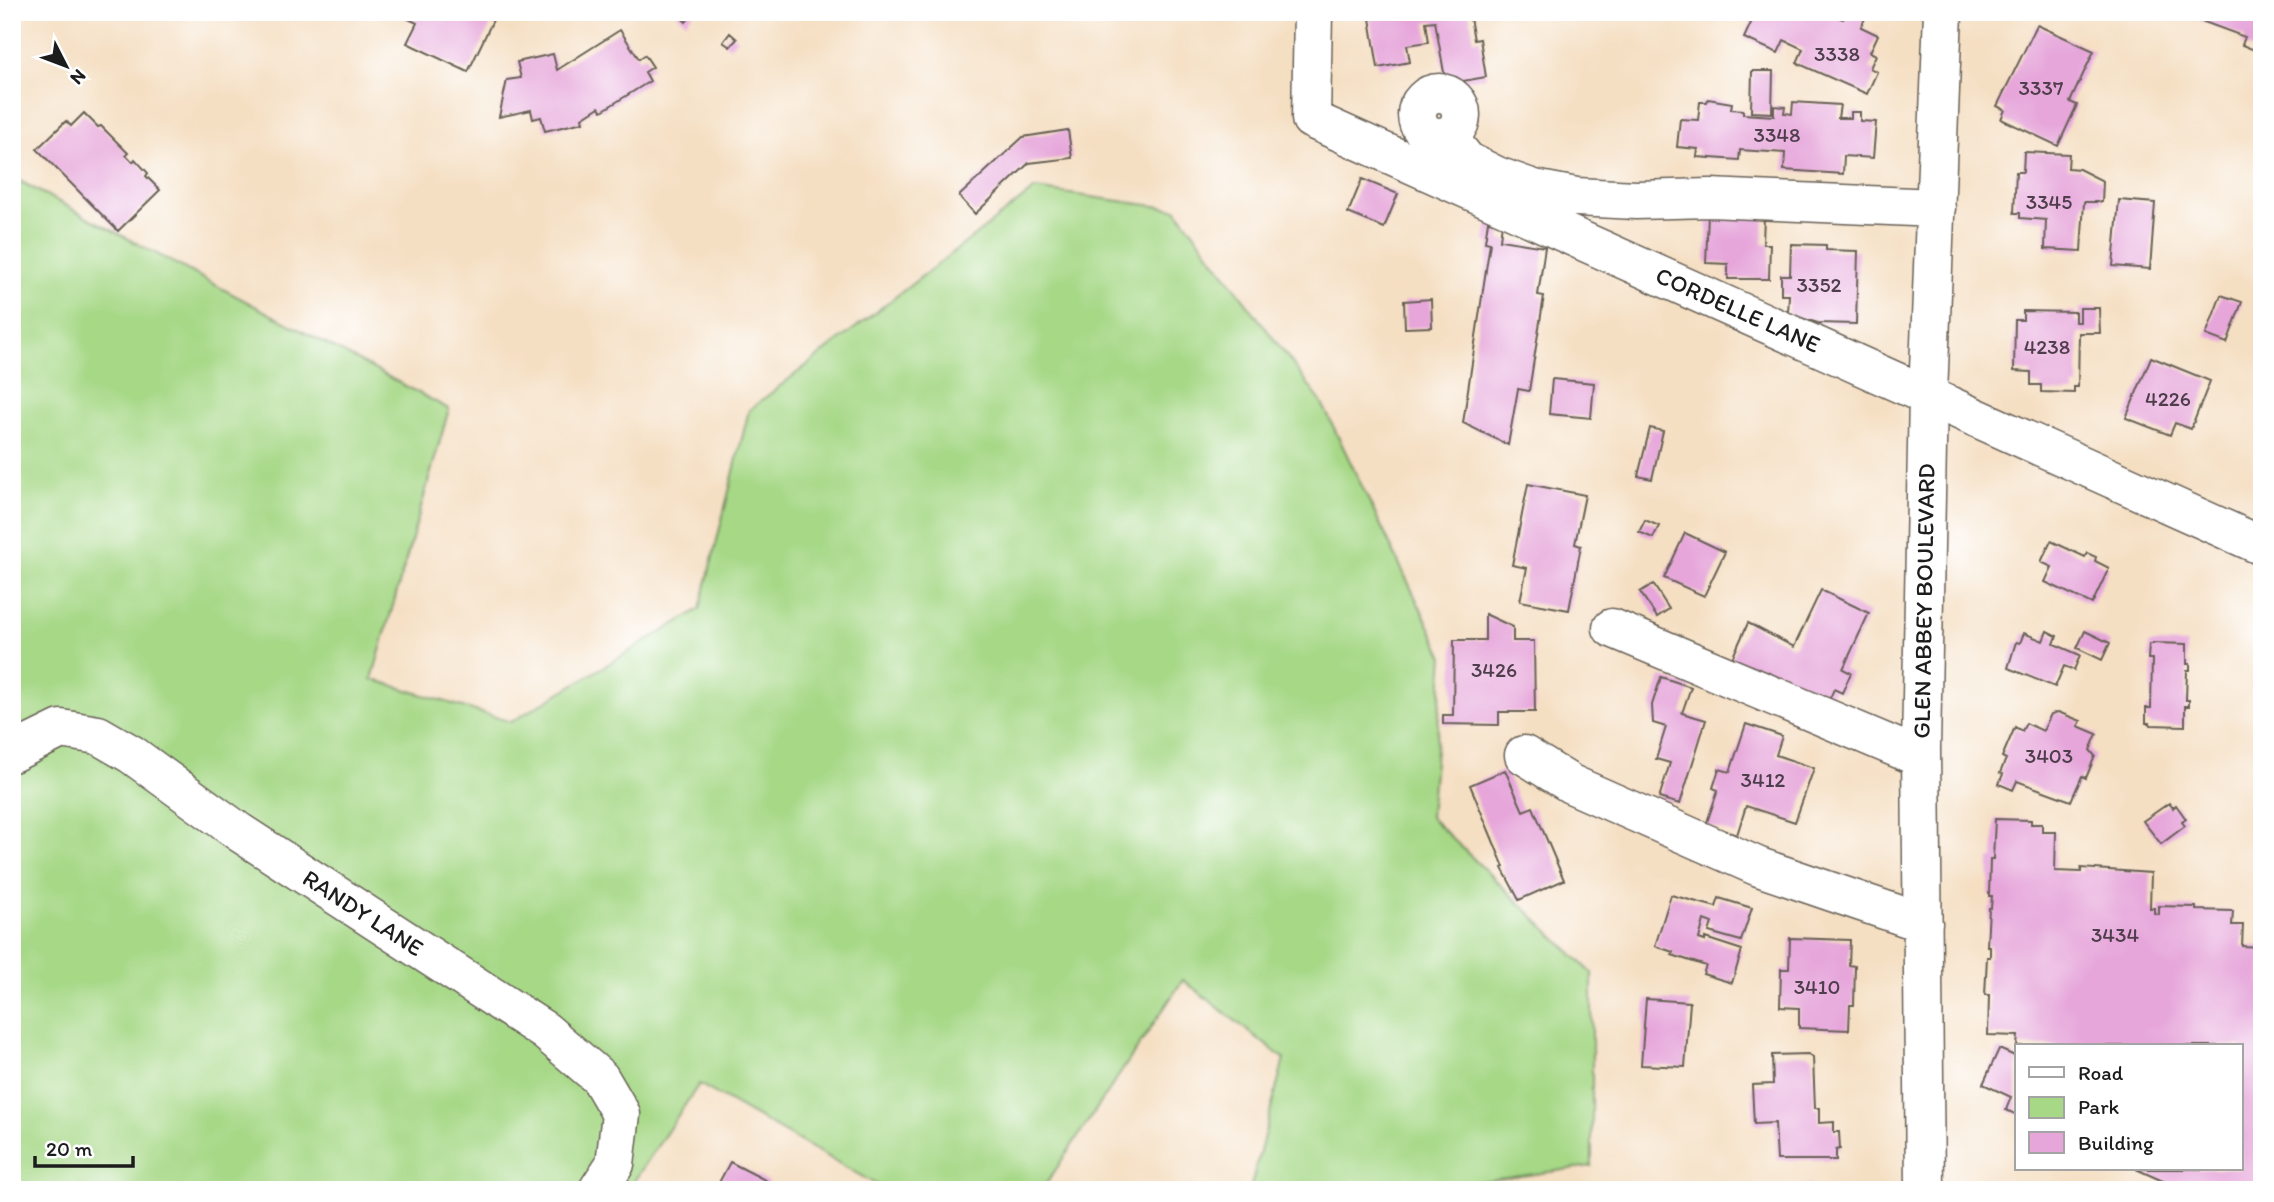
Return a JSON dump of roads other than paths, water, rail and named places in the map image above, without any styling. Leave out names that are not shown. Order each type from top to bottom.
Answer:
[{"type":"street","name":"CORDELLE LANE","points":[[1313,12],[1311,118],[2262,546]]},
{"type":"street","name":"GLEN ABBEY BOULEVARD","points":[[1925,1190],[1921,758],[1928,395],[1943,12]]},
{"type":"street","points":[[1447,136],[1467,161],[1497,176],[1534,189],[1576,197],[1636,200],[1723,198],[1936,208]]},
{"type":"street","points":[[1612,628],[1921,758]]},
{"type":"street","name":"RANDY LANE","points":[[12,753],[61,729],[97,735],[131,754],[239,832],[545,1031],[600,1078],[621,1114],[615,1164],[598,1190]]},
{"type":"street","points":[[1524,755],[1571,784],[1759,867],[1923,923]]}]
